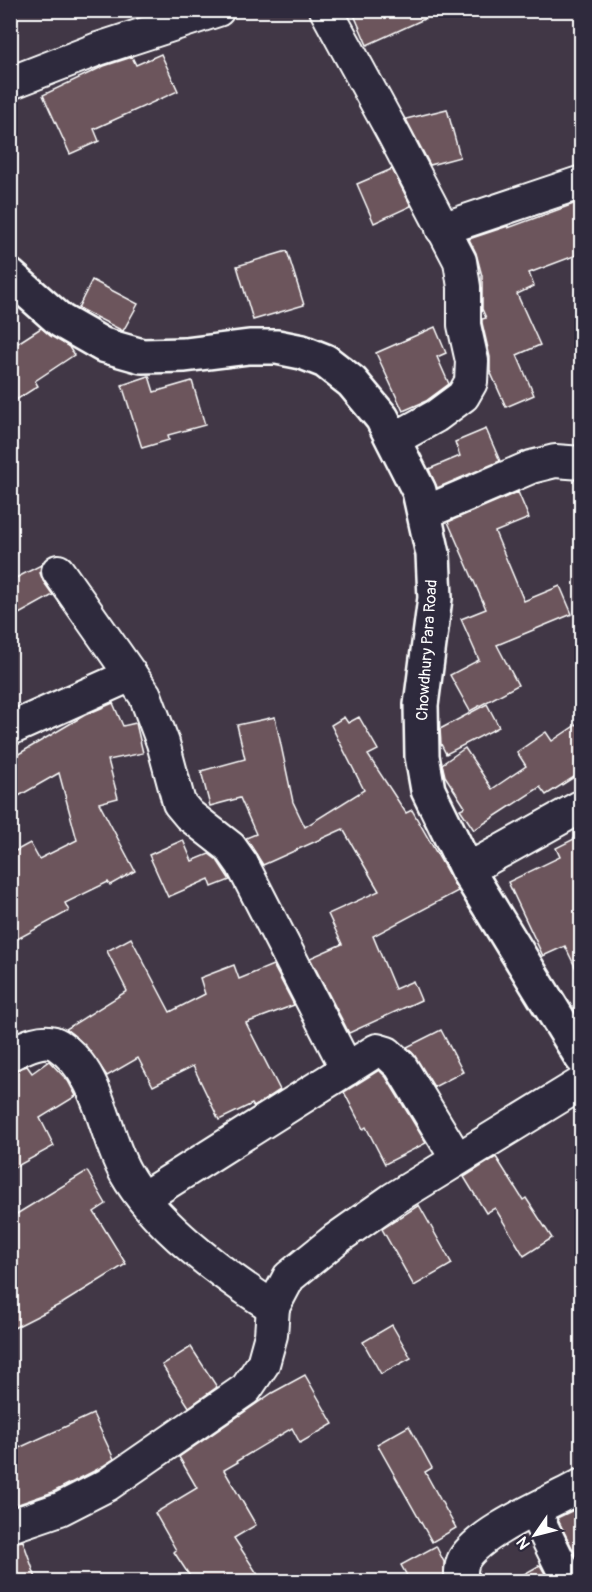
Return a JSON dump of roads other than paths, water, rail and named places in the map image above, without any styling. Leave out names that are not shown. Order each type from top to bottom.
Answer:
[{"type":"street","points":[[10,83],[98,49],[218,10]]},
{"type":"street","points":[[326,10],[460,261],[464,288],[464,325],[472,361],[471,382],[463,396],[454,403],[393,440]]},
{"type":"street","points":[[442,229],[582,182]]},
{"type":"street","name":"Chowdhury Para Road","points":[[10,276],[61,321],[103,345],[142,356],[185,355],[249,347],[277,347],[302,352],[325,361],[352,382],[382,418],[419,491],[433,554],[435,598],[421,705],[422,756],[428,790],[467,870],[582,1058]]},
{"type":"street","points":[[424,513],[531,467],[555,460],[582,463]]},
{"type":"street","points":[[58,571],[145,695],[155,719],[180,803],[189,815],[230,846],[242,864],[347,1069]]},
{"type":"street","points":[[10,729],[130,675]]},
{"type":"street","points":[[467,870],[582,806]]},
{"type":"street","points":[[10,1054],[25,1047],[49,1042],[56,1043],[71,1056],[92,1086],[101,1106],[111,1142],[143,1198],[196,1252],[226,1276],[273,1307]]},
{"type":"street","points":[[143,1198],[376,1050],[387,1053],[400,1065],[457,1159]]},
{"type":"street","points":[[10,1526],[60,1509],[107,1485],[246,1389],[263,1364],[271,1335],[273,1307],[289,1277],[310,1259],[393,1200],[582,1083]]},
{"type":"street","points":[[462,1581],[463,1561],[473,1548],[490,1534],[582,1485]]},
{"type":"street","points":[[534,1511],[569,1581]]}]
